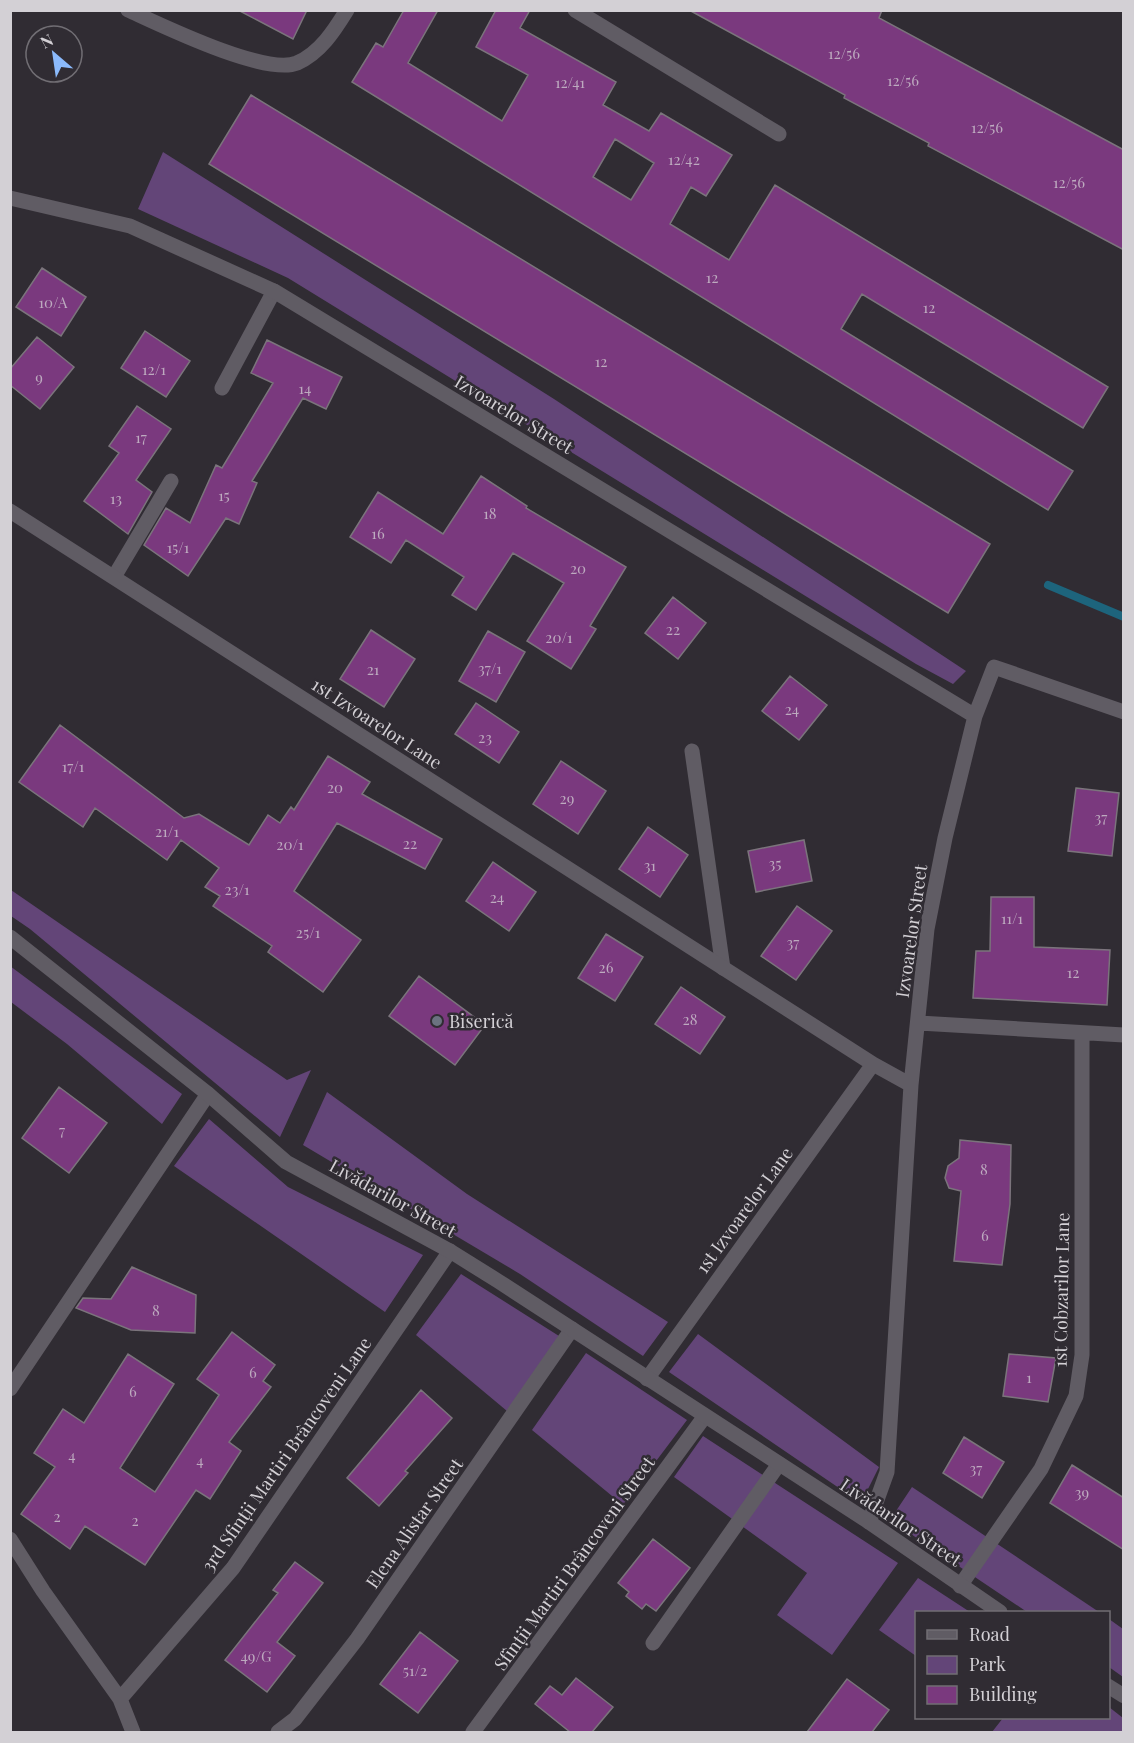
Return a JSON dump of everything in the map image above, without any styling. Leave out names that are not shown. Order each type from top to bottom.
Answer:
[{"type":"street","points":[[128,10],[266,65],[294,64],[312,55],[330,36],[347,10]]},
{"type":"street","points":[[575,10],[779,134]]},
{"type":"street","name":"Izvoarelor Street","points":[[10,198],[130,226],[274,291],[975,716]]},
{"type":"street","points":[[222,388],[274,291]]},
{"type":"street","points":[[114,577],[171,481]]},
{"type":"street","name":"1st Izvoarelor Lane","points":[[10,511],[873,1064],[911,1085]]},
{"type":"street","name":"Izvoarelor Street","points":[[1124,712],[994,667],[975,716],[945,838],[927,929],[919,1023],[1124,1035]]},
{"type":"street","points":[[692,751],[723,968]]},
{"type":"street","name":"Livădarilor Street","points":[[10,937],[208,1094],[286,1162],[450,1251],[869,1522],[998,1611]]},
{"type":"street","points":[[869,1522],[887,1472],[911,1085],[919,1023]]},
{"type":"street","name":"1st Cobzarilor Lane","points":[[960,1586],[1041,1468],[1076,1396],[1082,1355],[1082,1034]]},
{"type":"street","name":"1st Izvoarelor Lane","points":[[647,1379],[873,1064]]},
{"type":"street","points":[[10,1389],[208,1094]]},
{"type":"street","name":"3rd Sfinții Martiri Brâncoveni Lane","points":[[120,1699],[233,1568],[450,1251]]},
{"type":"street","name":"Elena Alistar Street","points":[[278,1732],[295,1719],[357,1639],[572,1329]]},
{"type":"street","name":"Sfînții Martiri Brâncoveni Street","points":[[474,1732],[705,1416]]},
{"type":"street","points":[[652,1643],[779,1464]]},
{"type":"street","points":[[10,1539],[43,1591],[120,1699],[133,1732]]},
{"type":"street","points":[[1110,1687],[1124,1696]]},
{"type":"green space","points":[[163,152],[554,399],[966,671],[953,684],[916,664],[288,278],[138,209]]},
{"type":"green space","points":[[11,890],[287,1080],[311,1070],[280,1137],[30,929],[11,916]]},
{"type":"green space","points":[[10,966],[182,1094],[162,1124],[67,1044],[11,1002]]},
{"type":"green space","points":[[327,1092],[467,1194],[668,1322],[643,1356],[520,1274],[303,1145]]},
{"type":"green space","points":[[209,1119],[288,1187],[423,1255],[385,1312],[174,1166]]},
{"type":"green space","points":[[461,1274],[559,1336],[507,1411],[416,1335]]},
{"type":"green space","points":[[698,1334],[879,1467],[861,1503],[669,1372]]},
{"type":"green space","points":[[586,1353],[687,1420],[623,1505],[532,1430]]},
{"type":"green space","points":[[703,1436],[898,1563],[832,1655],[777,1615],[807,1573],[674,1477]]},
{"type":"green space","points":[[912,1487],[1098,1611],[1026,1611],[890,1520]]},
{"type":"green space","points":[[918,1578],[968,1611],[915,1611],[915,1655],[879,1630]]},
{"type":"green space","points":[[1110,1620],[1123,1629],[1123,1677],[1110,1668]]},
{"type":"green space","points":[[1110,1708],[1123,1718],[1123,1732],[992,1732],[1002,1719],[1110,1719]]},
{"type":"building","points":[[238,10],[307,10],[293,39]]},
{"type":"building","points":[[404,10],[438,10],[408,63],[502,121],[528,75],[476,47],[496,10],[530,10],[520,28],[616,82],[603,105],[649,131],[661,113],[732,155],[706,196],[691,187],[670,224],[729,260],[775,185],[1108,387],[1083,428],[862,294],[841,329],[1073,471],[1048,510],[352,82],[376,43],[383,47]],"holes":[[[615,139],[654,163],[631,200],[593,177]]]},
{"type":"building","points":[[689,10],[882,10],[879,18],[1124,150],[1124,250],[928,146],[929,143],[844,98],[845,95]]},
{"type":"building","points":[[251,95],[990,544],[948,613],[209,164]]},
{"type":"building","points":[[42,268],[86,297],[61,336],[16,307]]},
{"type":"building","points":[[145,331],[190,361],[166,397],[121,368]]},
{"type":"building","points":[[37,337],[74,367],[40,409],[10,385],[10,369]]},
{"type":"building","points":[[267,340],[342,377],[326,409],[303,398],[252,481],[257,483],[239,524],[226,518],[188,576],[144,545],[166,508],[190,523],[216,465],[222,468],[273,383],[251,373]]},
{"type":"building","points":[[137,406],[171,429],[136,480],[152,492],[128,534],[84,501],[119,453],[109,446]]},
{"type":"building","points":[[481,476],[527,506],[526,508],[626,567],[590,626],[596,629],[571,669],[527,641],[564,583],[513,553],[476,610],[452,595],[464,577],[406,540],[391,563],[350,537],[378,492],[443,534]]},
{"type":"building","points":[[673,597],[706,623],[678,659],[645,633]]},
{"type":"building","points":[[371,630],[415,659],[384,707],[340,679]]},
{"type":"building","points":[[488,631],[525,652],[496,702],[459,681]]},
{"type":"building","points":[[790,676],[827,705],[799,740],[762,711]]},
{"type":"building","points":[[476,703],[519,732],[499,763],[455,734]]},
{"type":"building","points":[[60,725],[184,818],[199,814],[249,845],[268,815],[280,823],[291,807],[294,810],[328,756],[370,782],[362,794],[442,839],[425,869],[337,823],[294,891],[361,940],[323,992],[268,952],[272,946],[213,906],[220,896],[205,887],[219,868],[181,840],[167,860],[95,808],[83,827],[19,782]]},
{"type":"building","points":[[561,761],[606,791],[578,834],[533,804]]},
{"type":"building","points":[[1076,788],[1119,793],[1112,856],[1068,851]]},
{"type":"building","points":[[648,827],[688,855],[660,897],[619,869]]},
{"type":"building","points":[[804,840],[812,881],[756,892],[748,851]]},
{"type":"building","points":[[493,862],[536,892],[509,931],[466,901]]},
{"type":"building","points":[[991,897],[1034,897],[1034,947],[1110,950],[1107,1005],[973,998],[976,951],[990,951]]},
{"type":"building","points":[[797,906],[832,931],[796,980],[761,956]]},
{"type":"building","points":[[606,934],[643,957],[615,1001],[578,978]]},
{"type":"building","name":"Biserică","points":[[419,976],[485,1025],[455,1065],[389,1016]]},
{"type":"building","points":[[681,987],[725,1017],[700,1054],[655,1024]]},
{"type":"building","points":[[59,1087],[107,1123],[69,1173],[22,1138]]},
{"type":"building","points":[[960,1140],[1011,1145],[1010,1204],[1002,1265],[954,1261],[961,1191],[949,1188],[945,1178],[948,1166],[959,1158]]},
{"type":"building","points":[[132,1267],[196,1295],[195,1333],[131,1330],[76,1308],[83,1298],[111,1299]]},
{"type":"building","points":[[232,1332],[275,1365],[263,1381],[271,1387],[229,1442],[241,1451],[210,1499],[196,1490],[145,1565],[85,1526],[70,1549],[21,1514],[55,1467],[34,1453],[63,1409],[84,1423],[128,1354],[174,1384],[120,1468],[155,1492],[219,1395],[197,1379]]},
{"type":"building","points":[[1009,1354],[1056,1358],[1048,1402],[1003,1396]]},
{"type":"building","points":[[421,1390],[452,1418],[405,1471],[408,1473],[379,1506],[347,1478]]},
{"type":"building","points":[[964,1437],[1004,1462],[982,1498],[943,1473]]},
{"type":"building","points":[[1072,1465],[1124,1498],[1124,1550],[1050,1503]]},
{"type":"building","points":[[653,1539],[690,1568],[656,1611],[646,1604],[642,1609],[626,1596],[629,1592],[618,1583]]},
{"type":"building","points":[[295,1562],[323,1583],[277,1642],[295,1656],[267,1692],[225,1660],[278,1593],[273,1590]]},
{"type":"building","points":[[420,1632],[458,1661],[418,1713],[380,1684]]},
{"type":"building","points":[[576,1678],[613,1707],[592,1732],[570,1732],[535,1704],[550,1686],[562,1695]]},
{"type":"building","points":[[847,1679],[889,1710],[872,1732],[807,1732]]},
{"type":"waterway","points":[[1048,585],[1124,617]]},
{"type":"place","name":"Biserică","points":[[437,1021]]}]
